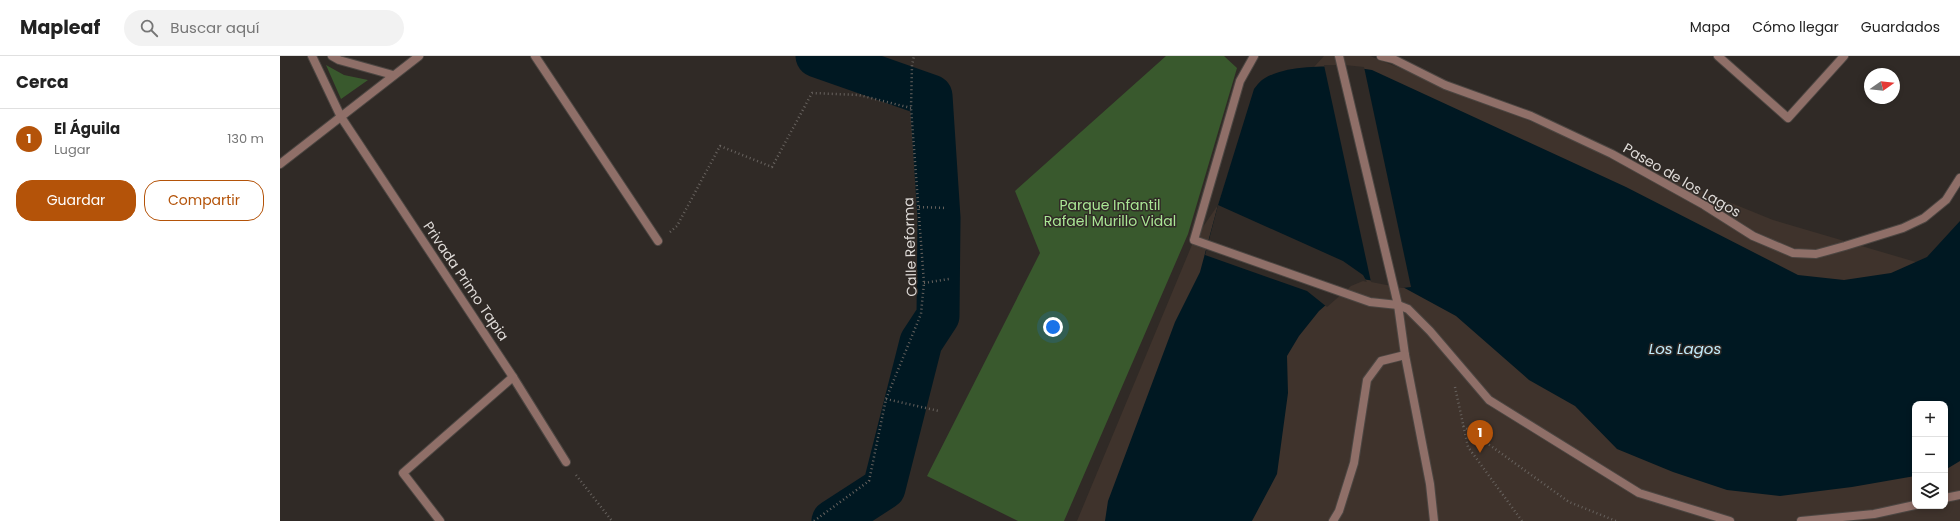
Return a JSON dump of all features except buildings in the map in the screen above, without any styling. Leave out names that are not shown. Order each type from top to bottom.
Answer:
[{"type":"street","name":"Privada Primo Tapia","points":[[312,56],[341,117],[513,376],[566,462]]},
{"type":"street","points":[[332,56],[339,60],[393,75]]},
{"type":"street","points":[[280,164],[419,56]]},
{"type":"street","points":[[535,56],[658,241]]},
{"type":"street","points":[[1254,56],[1240,81],[1194,240],[1370,302],[1398,305],[1408,309],[1430,331],[1489,400],[1639,494],[1730,521]]},
{"type":"street","points":[[1339,56],[1398,305],[1405,355],[1430,484],[1434,521]]},
{"type":"street","name":"Paseo de los Lagos","points":[[1381,56],[1393,60],[1445,85],[1531,116],[1612,154],[1704,205],[1754,236],[1793,253],[1816,254],[1903,228],[1924,218],[1946,200],[1960,178]]},
{"type":"street","points":[[1718,56],[1788,118],[1844,56]]},
{"type":"street","points":[[1332,521],[1338,511],[1354,463],[1367,380],[1381,361],[1405,355]]},
{"type":"street","points":[[440,521],[403,473],[513,376]]},
{"type":"street","points":[[1948,497],[1960,495]]},
{"type":"street","points":[[1801,521],[1874,514],[1912,506]]},
{"type":"path","name":"Calle Reforma","points":[[814,521],[869,481],[886,399],[921,314],[924,283],[912,108],[912,73],[914,56]]},
{"type":"path","points":[[658,241],[677,226],[720,146],[772,167],[812,93],[859,95],[912,108]]},
{"type":"path","points":[[919,207],[947,208]]},
{"type":"path","points":[[924,283],[949,279]]},
{"type":"path","points":[[1454,382],[1468,447],[1522,521]]},
{"type":"path","points":[[886,399],[939,411]]},
{"type":"path","points":[[1463,426],[1569,502],[1616,521]]},
{"type":"path","points":[[566,462],[612,521]]},
{"type":"path","points":[[819,518],[822,521]]},
{"type":"shaded area","name":"Los Lagos","points":[[1324,56],[1370,56],[1773,220],[1960,275],[1960,521],[1077,521],[1194,240],[1218,205],[1234,155]]},
{"type":"green space","name":"Parque Infantil Rafael Murillo Vidal","points":[[1166,56],[1224,56],[1237,68],[1188,234],[1064,521],[1018,521],[927,476],[1040,253],[1015,191]]},
{"type":"green space","points":[[326,65],[344,75],[368,80],[341,99]]},
{"type":"water","name":"Los Lagos","points":[[1345,66],[1372,70],[1626,187],[1798,275],[1844,280],[1891,273],[1927,257],[1960,221],[1960,461],[1948,468],[1948,401],[1912,401],[1912,477],[1852,487],[1780,496],[1727,490],[1673,472],[1617,449],[1575,406],[1529,380],[1456,316],[1399,285],[1362,279],[1350,284],[1319,311],[1299,336],[1287,356],[1288,393],[1277,474],[1252,521],[1105,521],[1108,501],[1175,322],[1200,272],[1218,205],[1254,89],[1264,79],[1274,74],[1294,69]]},
{"type":"pier","points":[[1324,65],[1364,67],[1411,287],[1402,288],[1371,282]]},
{"type":"pier","points":[[1218,205],[1343,261],[1363,275],[1367,282],[1363,281],[1351,286],[1327,307],[1307,291],[1205,255]]},
{"type":"waterway","points":[[817,56],[931,96],[939,218],[938,316],[921,342],[884,488],[833,521]]},
{"type":"place","name":"El Águila","points":[[1480,453]]}]
